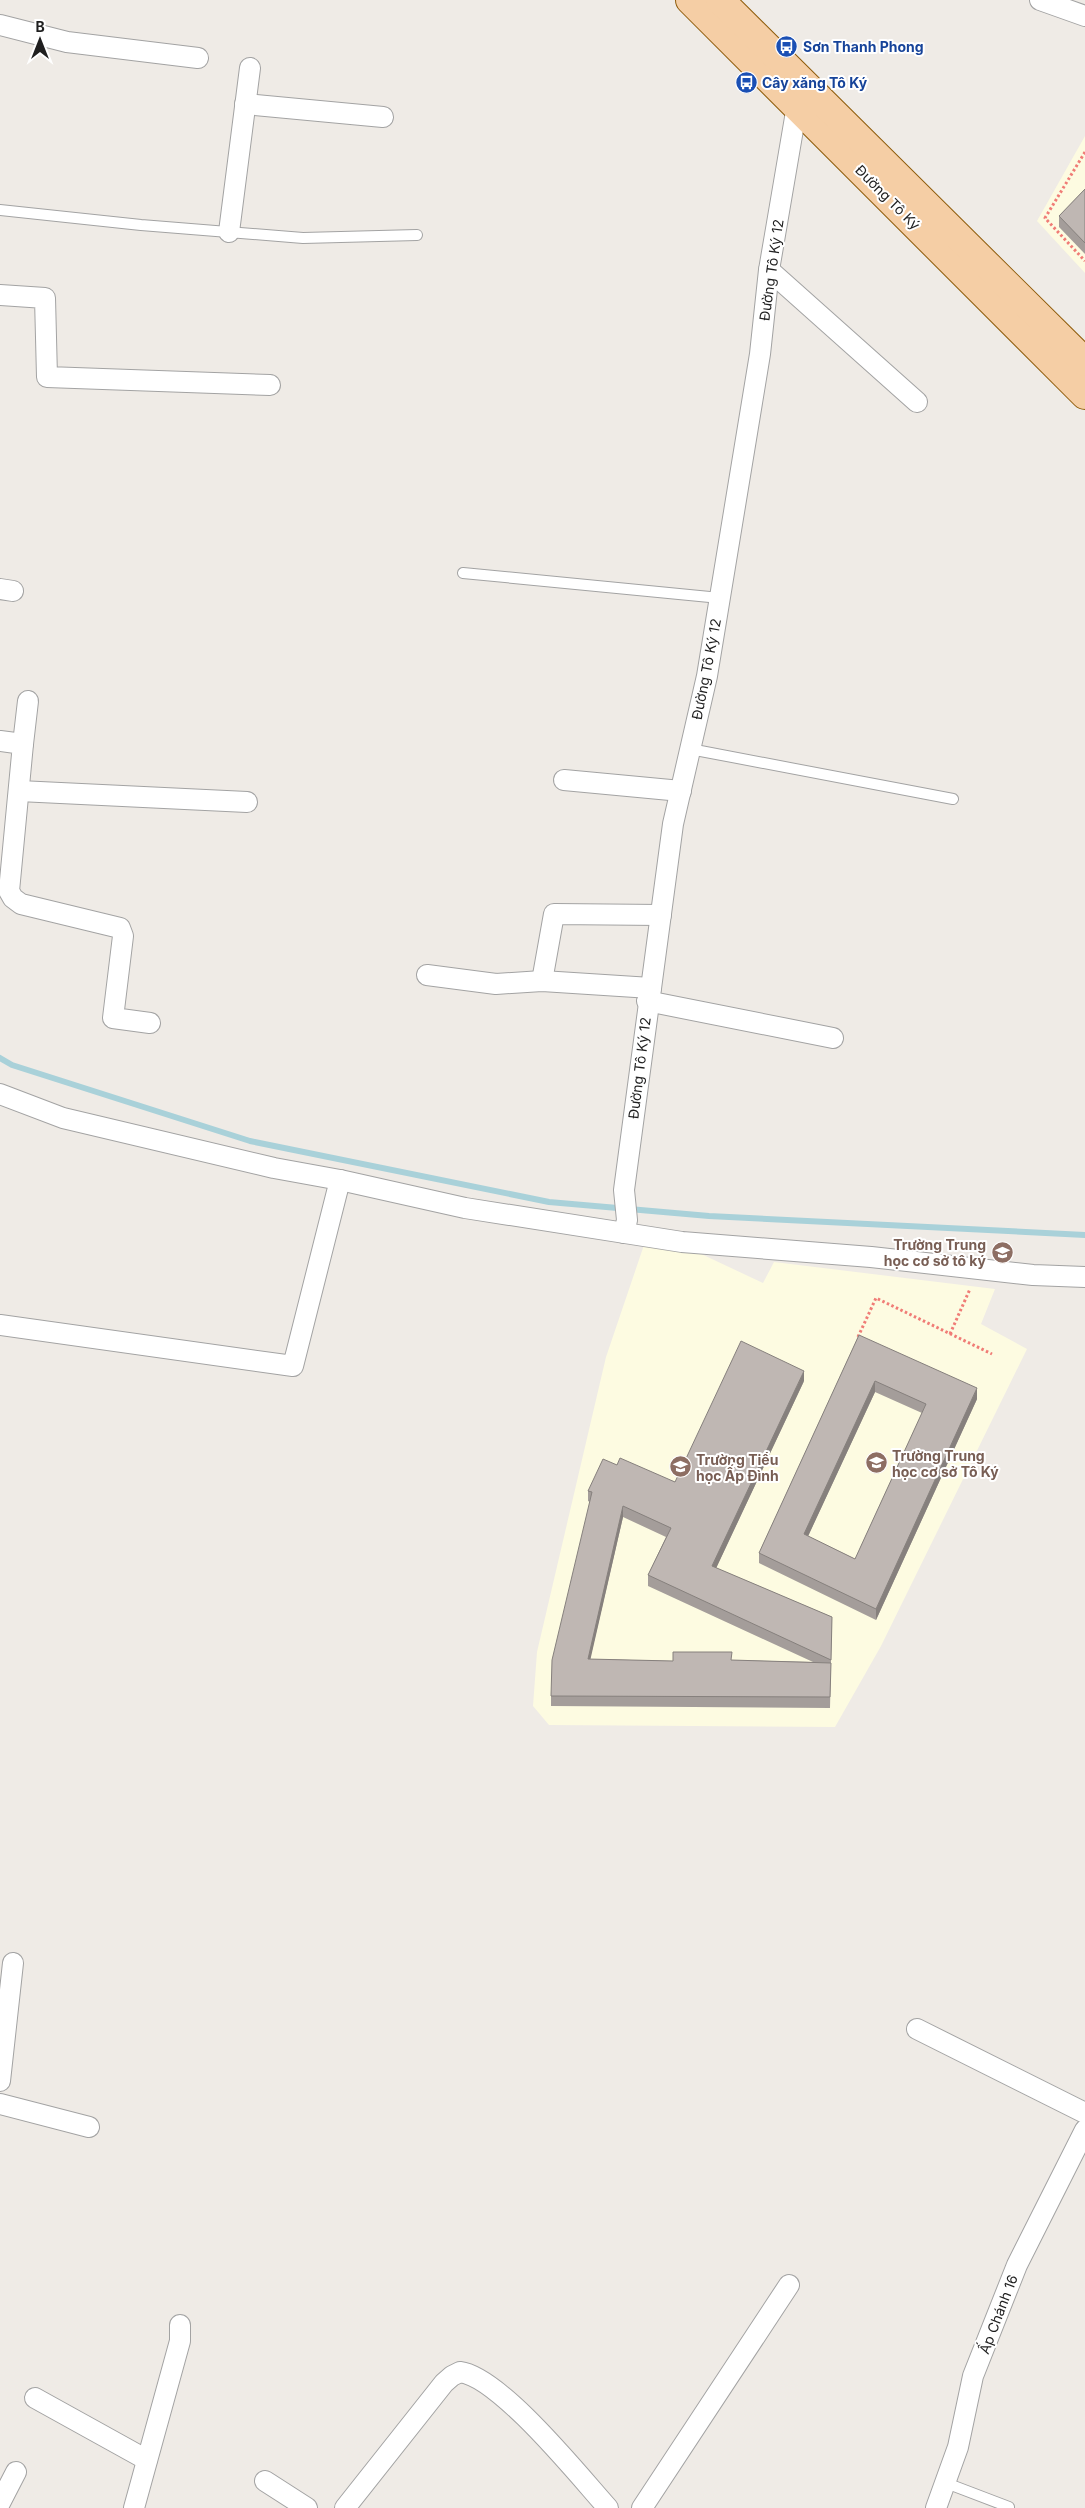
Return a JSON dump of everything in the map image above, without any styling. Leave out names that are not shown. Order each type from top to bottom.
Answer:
[{"type":"main road","name":"Đường Tô Ký","points":[[690,0],[1085,395]]},
{"type":"main road","name":"Đường Tô Ký","points":[[720,0],[1085,362]]},
{"type":"street","points":[[1040,0],[1085,16]]},
{"type":"street","points":[[0,25],[67,42],[198,58]]},
{"type":"street","points":[[228,232],[250,68]]},
{"type":"street","points":[[245,104],[383,117]]},
{"type":"street","name":"Đường Tô Ký 12","points":[[626,1227],[624,1190],[673,824],[707,676],[760,354],[769,270],[797,106]]},
{"type":"street","points":[[769,270],[916,402]]},
{"type":"street","points":[[0,295],[45,298],[47,377],[270,385]]},
{"type":"street","points":[[28,701],[9,890],[13,898],[21,904],[120,928],[123,936],[113,1018],[150,1023]]},
{"type":"street","points":[[0,741],[23,744]]},
{"type":"street","points":[[564,780],[680,791]]},
{"type":"street","points":[[19,791],[247,802]]},
{"type":"street","points":[[542,981],[554,914],[661,915]]},
{"type":"street","points":[[427,975],[496,984],[542,981],[649,994],[833,1038]]},
{"type":"street","points":[[0,1094],[63,1118],[274,1168],[340,1180],[465,1208],[626,1227],[682,1242],[871,1257],[1034,1275],[1085,1277]]},
{"type":"street","points":[[0,1325],[293,1366],[340,1180]]},
{"type":"street","points":[[0,2081],[13,1963]]},
{"type":"street","points":[[917,2028],[1085,2113]]},
{"type":"street","points":[[0,2104],[89,2127]]},
{"type":"street","name":"Ấp Chánh 16","points":[[936,2508],[958,2446],[973,2376],[1017,2265],[1085,2130]]},
{"type":"street","points":[[642,2508],[789,2285]]},
{"type":"street","points":[[134,2508],[180,2341],[180,2325]]},
{"type":"street","points":[[345,2508],[444,2383],[460,2372],[482,2382],[526,2416],[608,2508]]},
{"type":"street","points":[[36,2398],[147,2460]]},
{"type":"street","points":[[0,2503],[16,2472]]},
{"type":"street","points":[[265,2481],[307,2508]]},
{"type":"lane","points":[[0,210],[141,225],[303,238],[417,236]]},
{"type":"lane","points":[[463,573],[720,598]]},
{"type":"lane","points":[[690,748],[953,799]]},
{"type":"lane","points":[[946,2483],[1009,2507]]},
{"type":"path","points":[[1085,152],[1045,218],[1085,261]]},
{"type":"path","points":[[950,1334],[978,1269]]},
{"type":"path","points":[[856,1342],[876,1298],[992,1354]]},
{"type":"shaded area","points":[[1085,136],[1085,273],[1037,221]]},
{"type":"shaded area","name":"Trường Tiểu học Ấp Đình","points":[[644,1245],[697,1252],[763,1283],[774,1262],[995,1289],[981,1324],[1027,1349],[881,1646],[835,1727],[549,1725],[533,1706],[537,1652],[606,1357]]},
{"type":"building","points":[[1085,189],[1085,243],[1059,216]]},
{"type":"building","points":[[859,1335],[977,1388],[876,1609],[759,1553]],"holes":[[[875,1381],[926,1404],[855,1559],[804,1534]]]},
{"type":"building","points":[[741,1341],[804,1371],[712,1566],[832,1617],[831,1660],[648,1575],[671,1528],[623,1506],[588,1659],[673,1661],[673,1652],[732,1652],[731,1660],[831,1663],[830,1697],[551,1696],[552,1660],[592,1492],[588,1491],[603,1459],[617,1465],[620,1458],[675,1482]]},
{"type":"waterway","points":[[0,1058],[12,1065],[250,1141],[549,1202],[709,1216],[1085,1235]]},
{"type":"place","name":"Sơn Thanh Phong","points":[[787,46]]},
{"type":"place","name":"Cây xăng Tô Ký","points":[[746,82]]},
{"type":"place","name":"Trường Trung học cơ sở tô ký","points":[[1002,1252]]},
{"type":"place","name":"Trường Trung học cơ sở Tô Ký","points":[[876,1463]]},
{"type":"place","name":"Trường Tiểu học Ấp Đình","points":[[680,1467]]}]
